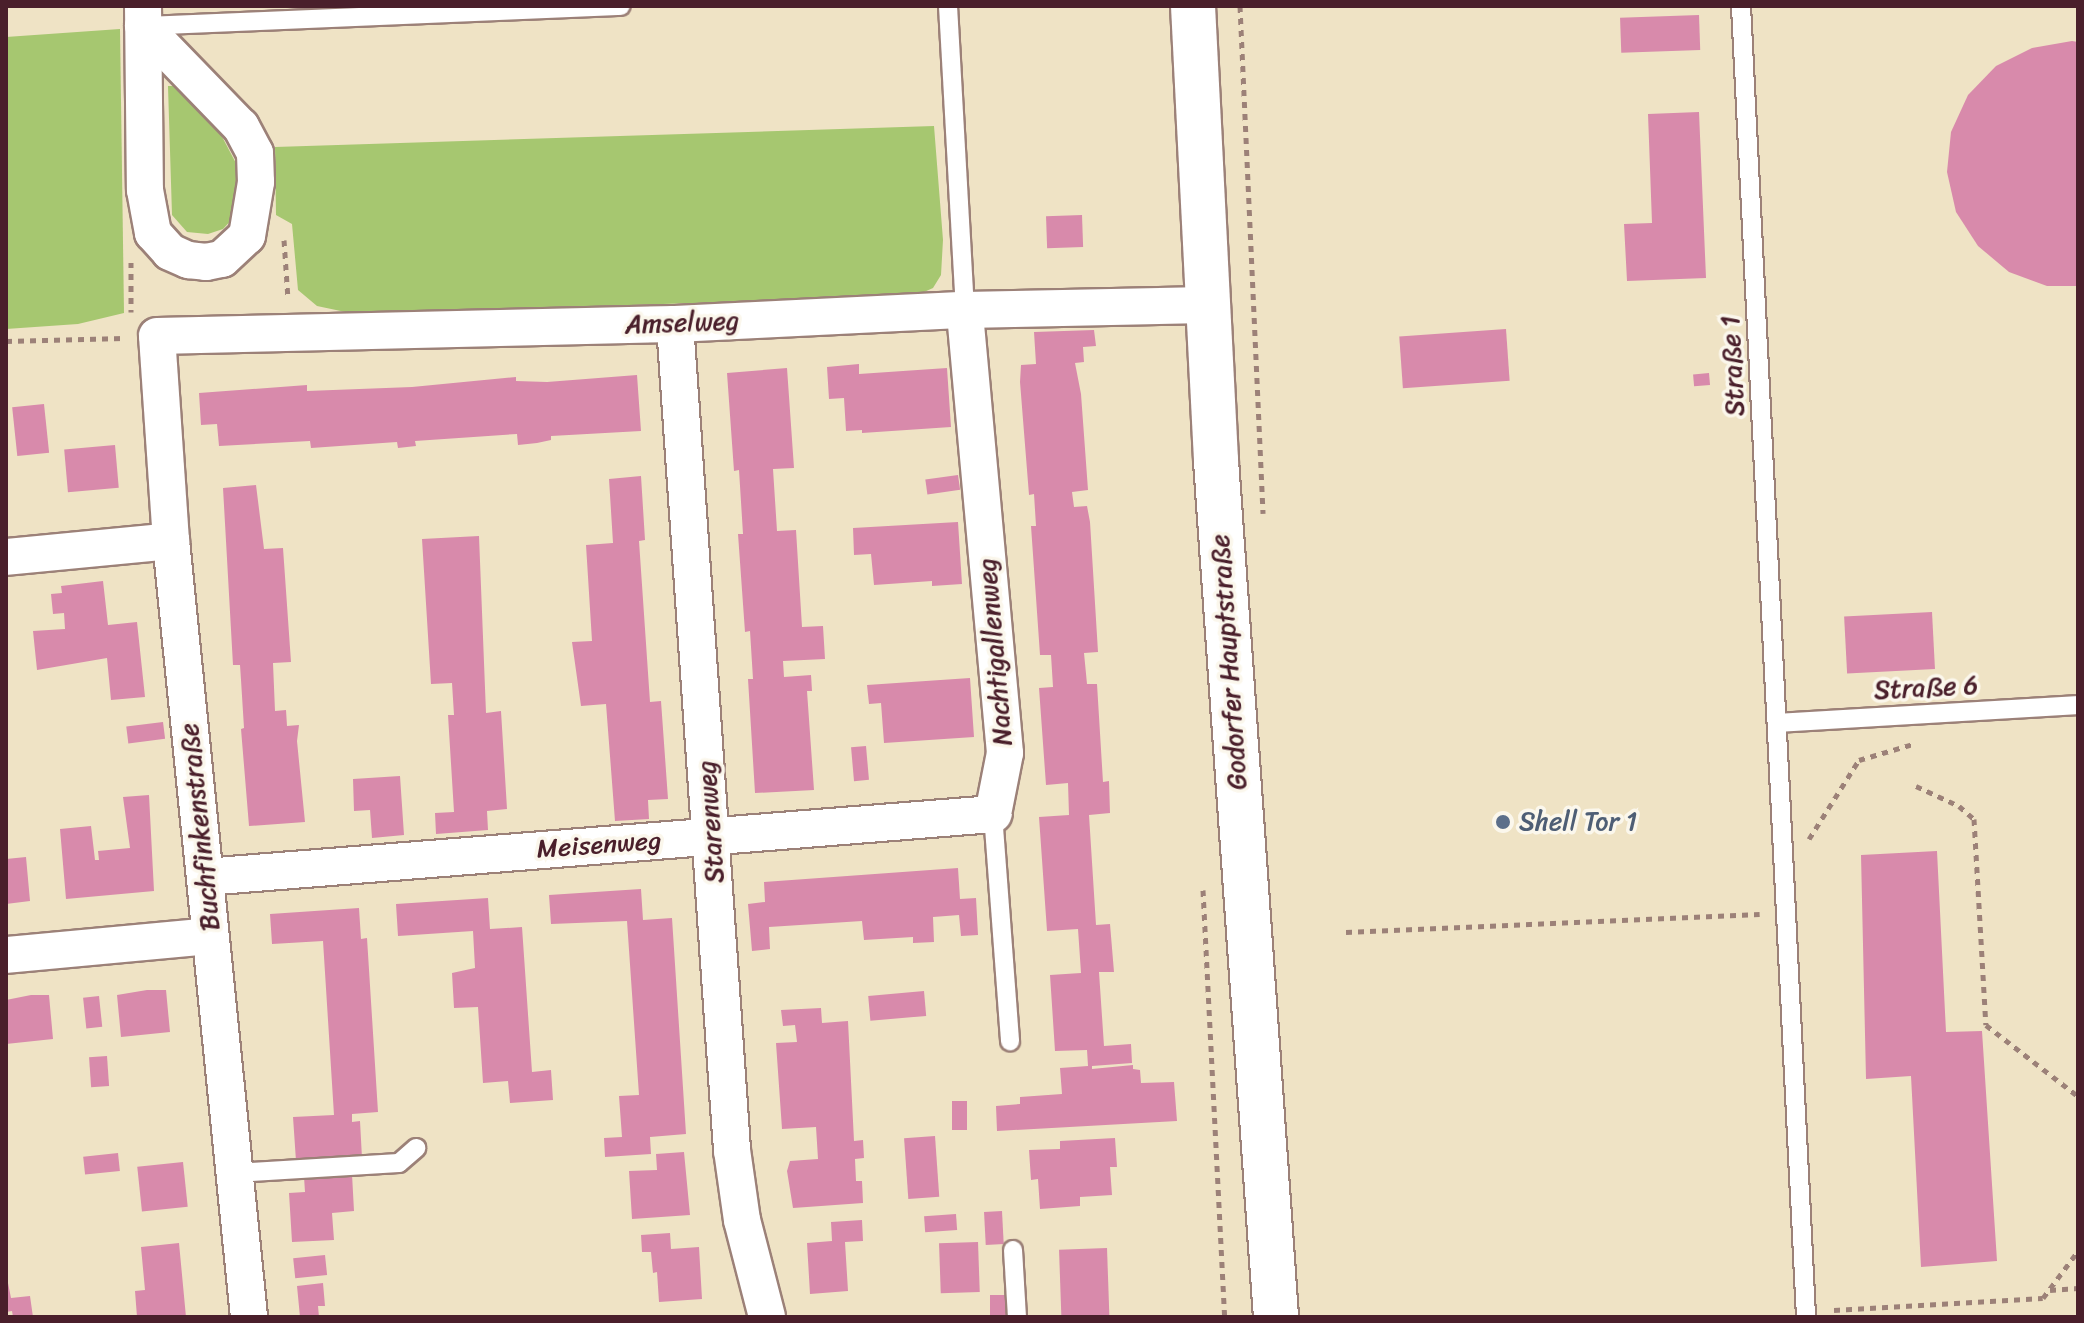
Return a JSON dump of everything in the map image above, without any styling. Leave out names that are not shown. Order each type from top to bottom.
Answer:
[{"type":"main road","name":"Godorfer Hauptstraße","points":[[1193,6],[1206,305],[1276,1317]]},
{"type":"street","points":[[143,16],[241,127],[255,153],[252,218],[247,236],[233,251],[206,262],[170,252],[153,233],[145,190],[143,16]]},
{"type":"street","name":"Amselweg","points":[[157,336],[675,324],[965,310],[1206,305]]},
{"type":"street","name":"Nachtigallenweg","points":[[965,310],[1005,753],[993,814]]},
{"type":"street","name":"Starenweg","points":[[675,324],[732,1150],[751,1260],[767,1317]]},
{"type":"street","name":"Buchfinkenstraße","points":[[157,336],[171,541],[249,1317]]},
{"type":"street","points":[[6,557],[171,541]]},
{"type":"street","name":"Meisenweg","points":[[205,877],[993,814]]},
{"type":"street","points":[[6,955],[210,936]]},
{"type":"lane","points":[[143,16],[621,6]]},
{"type":"lane","points":[[948,6],[965,310]]},
{"type":"lane","name":"Straße 1","points":[[1741,6],[1806,1317]]},
{"type":"lane","name":"Straße 6","points":[[1777,723],[2078,705]]},
{"type":"lane","name":"Nachtigallenweg","points":[[993,814],[1010,1041]]},
{"type":"lane","points":[[235,1173],[399,1163],[416,1148]]},
{"type":"lane","points":[[1013,1250],[1017,1317]]},
{"type":"path","points":[[252,218],[283,229],[290,335]]},
{"type":"path","points":[[153,233],[131,237],[131,316],[157,336]]},
{"type":"path","points":[[6,341],[157,336]]},
{"type":"path","points":[[1808,841],[1859,760],[1914,744]]},
{"type":"path","points":[[1916,786],[1959,806],[1974,819],[1986,1025],[2078,1096]]},
{"type":"path","points":[[1346,932],[1787,914]]},
{"type":"path","points":[[1834,1310],[2043,1298],[2078,1251]]},
{"type":"path","points":[[2049,1290],[2078,1288]]},
{"type":"green space","points":[[120,29],[124,313],[78,324],[6,329],[6,37]]},
{"type":"green space","points":[[168,86],[174,86],[217,127],[239,169],[235,216],[223,229],[208,234],[187,232],[172,215]]},
{"type":"green space","points":[[934,126],[943,240],[941,275],[933,288],[915,296],[355,314],[317,306],[298,290],[292,224],[276,215],[275,147]]},
{"type":"building","points":[[1699,15],[1700,50],[1621,53],[1620,18]]},
{"type":"building","points":[[2078,42],[2078,286],[2047,286],[2009,272],[1978,246],[1956,212],[1947,172],[1951,132],[1968,95],[1996,66],[2032,48]]},
{"type":"building","points":[[1699,112],[1706,278],[1627,281],[1624,224],[1652,223],[1648,114]]},
{"type":"building","points":[[1082,215],[1083,247],[1047,248],[1046,216]]},
{"type":"building","points":[[1506,329],[1510,381],[1403,388],[1399,336]]},
{"type":"building","points":[[1094,330],[1096,346],[1083,347],[1084,362],[1075,363],[1081,394],[1088,490],[1072,492],[1074,507],[1087,506],[1090,522],[1098,652],[1084,653],[1087,684],[1097,684],[1103,782],[1109,781],[1110,813],[1089,815],[1096,925],[1110,924],[1114,972],[1099,972],[1104,1046],[1131,1044],[1132,1063],[1092,1066],[1092,1069],[1133,1065],[1133,1069],[1140,1070],[1141,1083],[1174,1082],[1177,1121],[997,1131],[996,1106],[1020,1104],[1020,1097],[1062,1094],[1060,1068],[1088,1066],[1087,1050],[1055,1051],[1050,975],[1081,973],[1078,929],[1047,931],[1039,817],[1069,815],[1068,783],[1046,785],[1039,688],[1053,687],[1051,655],[1040,655],[1031,526],[1036,526],[1034,494],[1029,495],[1020,382],[1021,365],[1036,364],[1034,332]]},
{"type":"building","points":[[859,364],[859,374],[947,368],[951,427],[862,433],[862,430],[846,431],[844,398],[829,399],[827,367]]},
{"type":"building","points":[[787,368],[794,468],[773,469],[777,531],[796,530],[802,627],[823,626],[825,659],[783,661],[784,677],[811,675],[812,691],[807,691],[814,790],[755,793],[748,679],[753,679],[750,631],[745,632],[738,534],[743,534],[739,470],[734,471],[727,373]]},
{"type":"building","points":[[1709,373],[1710,385],[1694,386],[1693,374]]},
{"type":"building","points":[[637,375],[641,431],[551,436],[551,440],[537,443],[518,445],[517,434],[415,441],[416,446],[398,448],[397,442],[311,448],[310,441],[219,446],[217,424],[201,425],[199,393],[307,385],[307,391],[412,387],[516,377],[516,381],[547,382]]},
{"type":"building","points":[[44,404],[49,453],[17,456],[12,407]]},
{"type":"building","points":[[115,445],[119,488],[68,492],[64,449]]},
{"type":"building","points":[[958,475],[960,490],[927,494],[925,480]]},
{"type":"building","points":[[641,476],[645,540],[639,541],[650,702],[661,701],[668,799],[648,800],[649,819],[615,821],[606,704],[581,706],[572,642],[592,641],[586,545],[613,543],[609,479]]},
{"type":"building","points":[[256,485],[264,549],[283,548],[291,662],[273,663],[275,711],[286,710],[287,726],[299,725],[297,741],[305,822],[249,826],[241,729],[244,728],[240,665],[233,665],[223,488]]},
{"type":"building","points":[[958,522],[962,584],[932,586],[932,581],[874,585],[871,554],[854,555],[853,528]]},
{"type":"building","points":[[479,536],[486,713],[501,711],[507,809],[487,811],[488,830],[436,834],[435,813],[454,812],[448,715],[454,715],[452,683],[431,684],[422,539]]},
{"type":"building","points":[[103,581],[108,625],[137,622],[145,697],[111,700],[107,658],[37,670],[33,631],[65,629],[64,613],[53,614],[51,594],[62,593],[61,586]]},
{"type":"building","points":[[1932,612],[1935,669],[1847,674],[1844,617]]},
{"type":"building","points":[[970,678],[974,737],[884,743],[881,703],[869,704],[867,685]]},
{"type":"building","points":[[163,722],[165,739],[128,743],[126,727]]},
{"type":"building","points":[[866,746],[869,780],[854,781],[851,747]]},
{"type":"building","points":[[400,776],[404,835],[372,838],[370,810],[354,811],[353,779]]},
{"type":"building","points":[[149,795],[154,891],[66,899],[60,829],[91,826],[95,860],[99,860],[98,851],[130,848],[123,797]]},
{"type":"building","points":[[1937,851],[1946,1032],[1982,1031],[1997,1261],[1921,1267],[1911,1076],[1866,1079],[1861,855]]},
{"type":"building","points":[[26,857],[30,901],[6,904],[6,859]]},
{"type":"building","points":[[958,868],[960,899],[976,898],[978,935],[961,936],[959,915],[933,917],[934,942],[913,943],[913,937],[864,940],[862,921],[769,927],[770,949],[752,951],[748,904],[765,902],[764,882]]},
{"type":"building","points":[[641,889],[643,920],[672,918],[686,1134],[650,1137],[651,1154],[605,1157],[604,1138],[622,1137],[619,1096],[639,1095],[627,921],[551,924],[549,895]]},
{"type":"building","points":[[488,898],[490,929],[522,927],[532,1072],[551,1070],[553,1100],[510,1103],[508,1081],[483,1083],[478,1007],[454,1008],[452,973],[475,968],[473,931],[398,936],[396,904]]},
{"type":"building","points":[[359,908],[361,939],[367,938],[378,1112],[352,1114],[352,1122],[360,1121],[362,1158],[296,1161],[293,1117],[334,1115],[323,941],[272,944],[270,914]]},
{"type":"building","points":[[166,990],[170,1032],[121,1037],[117,995]]},
{"type":"building","points":[[924,991],[926,1016],[870,1021],[868,996]]},
{"type":"building","points":[[49,995],[53,1039],[6,1044],[6,1000]]},
{"type":"building","points":[[99,996],[102,1027],[86,1029],[83,998]]},
{"type":"building","points":[[821,1008],[822,1023],[848,1021],[854,1141],[863,1140],[864,1158],[855,1159],[856,1181],[862,1181],[863,1203],[793,1208],[787,1171],[790,1161],[818,1159],[816,1127],[782,1129],[776,1043],[797,1042],[795,1025],[783,1026],[781,1010]]},
{"type":"building","points":[[107,1056],[109,1086],[91,1087],[89,1057]]},
{"type":"building","points":[[952,1101],[967,1101],[967,1130],[952,1130]]},
{"type":"building","points":[[935,1136],[939,1197],[908,1199],[904,1138]]},
{"type":"building","points":[[1115,1138],[1117,1167],[1110,1167],[1112,1195],[1080,1197],[1080,1206],[1040,1209],[1038,1179],[1031,1180],[1029,1150],[1060,1149],[1060,1141]]},
{"type":"building","points":[[684,1152],[690,1215],[632,1219],[629,1171],[657,1170],[656,1154]]},
{"type":"building","points":[[118,1153],[120,1171],[85,1175],[83,1157]]},
{"type":"building","points":[[183,1162],[188,1207],[142,1212],[137,1167]]},
{"type":"building","points":[[352,1174],[354,1211],[332,1213],[334,1240],[292,1242],[289,1193],[305,1192],[304,1177]]},
{"type":"building","points":[[1002,1211],[1004,1244],[986,1245],[984,1212]]},
{"type":"building","points":[[956,1214],[957,1230],[925,1232],[924,1216]]},
{"type":"building","points":[[862,1220],[863,1241],[845,1242],[848,1291],[810,1294],[807,1243],[832,1241],[831,1222]]},
{"type":"building","points":[[670,1233],[671,1249],[699,1247],[702,1299],[659,1302],[657,1272],[653,1273],[651,1252],[642,1252],[641,1235]]},
{"type":"building","points":[[978,1242],[980,1292],[941,1293],[939,1243]]},
{"type":"building","points":[[179,1243],[186,1317],[137,1317],[135,1291],[145,1290],[141,1247]]},
{"type":"building","points":[[1107,1248],[1109,1317],[1061,1317],[1059,1250]]},
{"type":"building","points":[[325,1255],[327,1275],[295,1278],[293,1258]]},
{"type":"building","points":[[6,1273],[11,1298],[30,1296],[33,1317],[13,1317],[12,1311],[6,1312]]},
{"type":"building","points":[[323,1283],[325,1306],[318,1306],[319,1317],[300,1317],[297,1286]]},
{"type":"building","points":[[990,1295],[1007,1295],[1007,1317],[990,1317]]},
{"type":"place","name":"Shell Tor 1","points":[[1503,822]]}]
